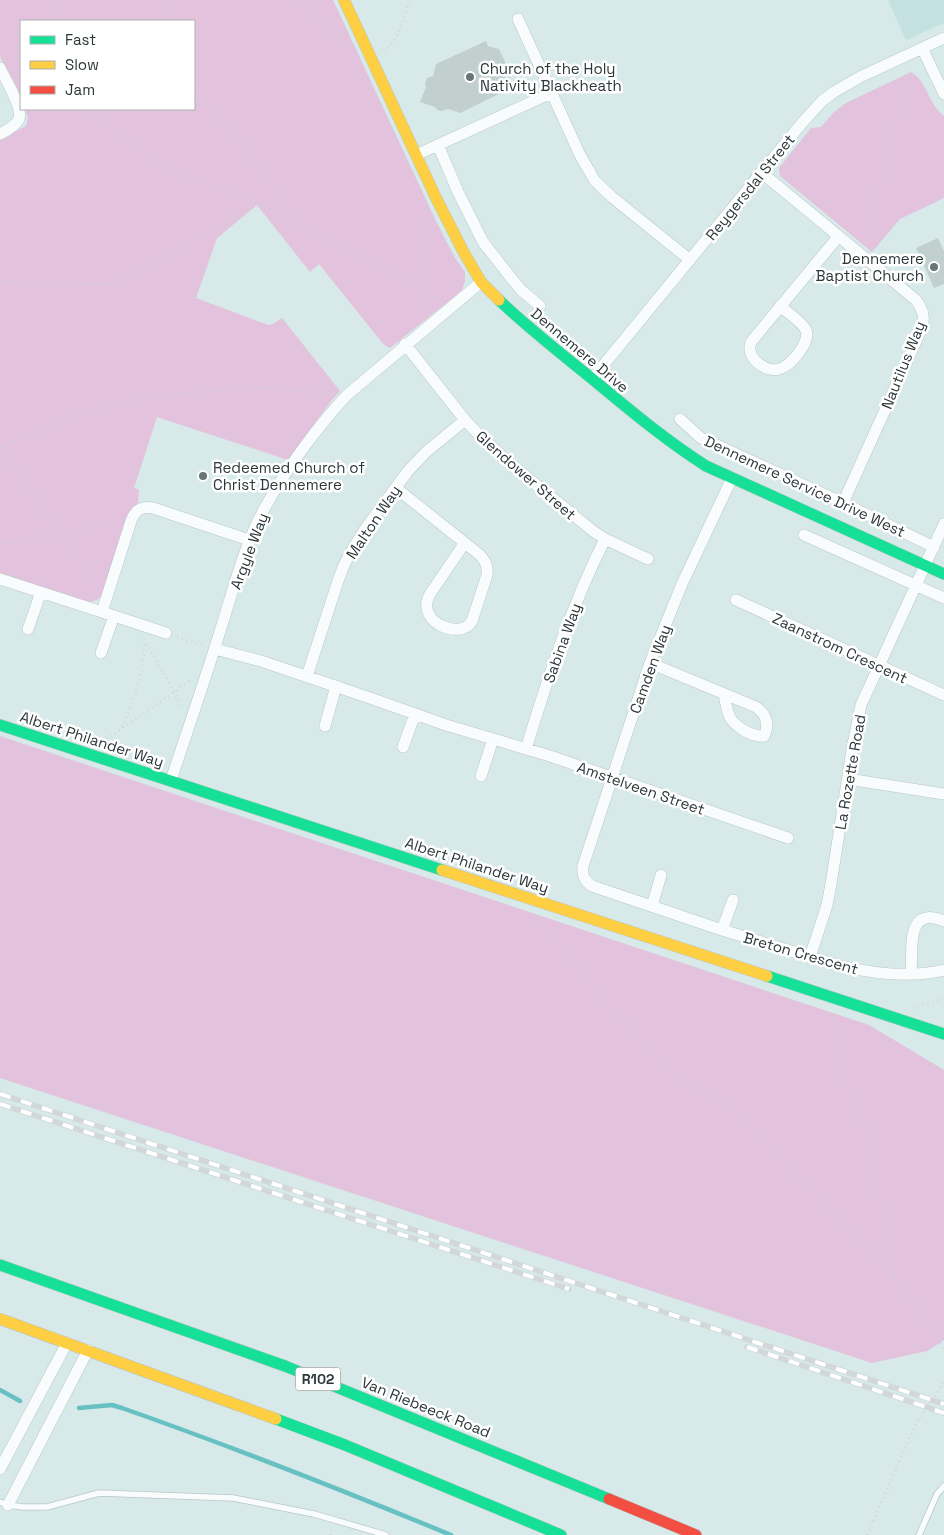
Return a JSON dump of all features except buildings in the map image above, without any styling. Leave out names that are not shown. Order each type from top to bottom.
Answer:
[{"type":"street","name":"Dennemere Drive","points":[[344,0],[436,198],[463,251],[481,282],[524,324],[675,446],[706,466],[944,574]]},
{"type":"street","points":[[518,19],[580,156],[595,181],[690,260]]},
{"type":"street","name":"Reygersdal Street","points":[[592,379],[822,101],[846,85],[944,38]]},
{"type":"street","points":[[922,48],[944,94]]},
{"type":"street","points":[[0,68],[15,99],[19,119],[0,134]]},
{"type":"street","points":[[416,155],[551,93]]},
{"type":"street","points":[[438,145],[483,242],[517,285],[540,306]]},
{"type":"street","name":"Nautilus Way","points":[[762,172],[916,300],[923,312],[922,328],[843,503]]},
{"type":"street","points":[[780,306],[805,329],[807,337],[805,344],[789,364],[781,369],[773,370],[753,359],[749,352],[749,345],[752,339],[838,236]]},
{"type":"street","name":"Argyle Way","points":[[171,780],[250,540],[263,512],[279,485],[331,412],[347,395],[405,344],[481,282]]},
{"type":"street","name":"Glendower Street","points":[[405,344],[465,420],[507,461],[579,521],[605,539],[648,558]]},
{"type":"street","name":"Dennemere Service Drive West","points":[[680,419],[695,433],[708,441],[934,547]]},
{"type":"street","name":"Malton Way","points":[[307,676],[344,565],[365,529],[417,461],[465,420]]},
{"type":"street","name":"Camden Way","points":[[583,866],[650,663],[682,584],[732,478]]},
{"type":"street","points":[[396,488],[484,560],[488,568],[470,626],[462,629],[447,628],[432,620],[427,611],[426,602],[464,544]]},
{"type":"street","points":[[102,612],[131,521],[139,510],[148,508],[250,540]]},
{"type":"street","name":"La Rozette Road","points":[[810,957],[828,898],[861,705],[944,524]]},
{"type":"street","points":[[804,536],[944,598]]},
{"type":"street","name":"Sabina Way","points":[[526,749],[564,632],[591,566],[605,539]]},
{"type":"street","points":[[0,579],[166,633]]},
{"type":"street","points":[[28,629],[41,592]]},
{"type":"street","name":"Zaanstrom Crescent","points":[[736,600],[944,695]]},
{"type":"street","points":[[101,653],[114,616]]},
{"type":"street","name":"Amstelveen Street","points":[[215,648],[307,676],[415,714],[611,777],[788,838]]},
{"type":"street","points":[[650,663],[724,694]]},
{"type":"street","points":[[325,726],[336,686]]},
{"type":"street","points":[[403,747],[415,714]]},
{"type":"street","name":"Albert Philander Way","points":[[0,725],[944,1034]]},
{"type":"street","points":[[481,776],[493,739]]},
{"type":"street","points":[[848,779],[944,794]]},
{"type":"street","name":"Breton Crescent","points":[[583,866],[583,876],[592,886],[722,930],[810,957],[857,970],[887,974],[944,970]]},
{"type":"street","points":[[652,906],[661,875]]},
{"type":"street","points":[[722,930],[733,900]]},
{"type":"street","points":[[911,973],[913,935],[916,924],[922,918],[928,917],[944,921]]},
{"type":"street","name":"Van Riebeeck Road","points":[[0,1265],[285,1366],[696,1535]]},
{"type":"street","points":[[0,1319],[233,1402],[345,1445],[561,1535]]},
{"type":"street","points":[[0,1469],[67,1343]]},
{"type":"street","points":[[4,1504],[88,1350]]},
{"type":"lane","points":[[919,1535],[937,1494],[944,1486]]},
{"type":"lane","points":[[4,1504],[23,1507],[47,1507],[99,1493],[233,1498],[327,1517],[386,1535]]},
{"type":"path","points":[[51,20],[59,0]]},
{"type":"path","points":[[161,0],[167,20]]},
{"type":"path","points":[[298,0],[347,44]]},
{"type":"path","points":[[372,61],[389,47],[399,31],[409,0]]},
{"type":"path","points":[[858,253],[865,245],[908,72],[902,58]]},
{"type":"path","points":[[195,91],[236,134],[306,231]]},
{"type":"path","points":[[85,110],[158,165],[258,203],[306,231],[421,286],[450,308]]},
{"type":"path","points":[[430,325],[421,286],[427,278],[430,209],[436,198]]},
{"type":"path","points":[[0,281],[54,285],[111,284],[159,260],[258,203]]},
{"type":"path","points":[[108,594],[99,590],[1,447],[78,415],[147,396],[259,388],[347,395]]},
{"type":"path","points":[[0,543],[131,521]]},
{"type":"path","points":[[144,626],[142,636],[175,692],[184,712],[193,714]]},
{"type":"path","points":[[166,633],[215,648]]},
{"type":"path","points":[[122,728],[142,671],[146,642]]},
{"type":"path","points":[[99,757],[104,740],[191,681],[204,680]]},
{"type":"path","points":[[540,902],[535,914],[551,931],[604,1000],[682,1083],[730,1107],[793,1170],[896,1278],[938,1338],[944,1351]]},
{"type":"path","points":[[832,998],[828,1009],[839,1029],[840,1071],[861,1109],[896,1278]]},
{"type":"path","points":[[911,1008],[944,999]]},
{"type":"path","points":[[867,1535],[917,1422],[926,1407],[941,1389],[944,1381]]},
{"type":"shaded area","points":[[0,0],[333,0],[436,221],[455,258],[465,272],[462,290],[390,348],[384,345],[319,264],[310,272],[257,205],[217,238],[196,298],[268,325],[282,318],[340,391],[288,460],[157,417],[134,488],[139,490],[138,503],[130,511],[103,593],[98,599],[91,602],[0,574],[0,139],[26,126],[28,118],[25,110],[195,110],[195,20],[20,20],[20,99],[0,56]]},
{"type":"shaded area","points":[[888,0],[944,0],[944,23],[906,40]]},
{"type":"shaded area","points":[[911,72],[921,81],[934,105],[944,116],[944,198],[900,219],[872,252],[780,176],[779,168],[811,128],[821,127],[834,112],[846,103]]},
{"type":"shaded area","points":[[0,736],[869,1025],[944,1070],[944,1340],[927,1351],[872,1363],[0,1078]]},
{"type":"waterway","points":[[0,1390],[20,1401]]},
{"type":"waterway","points":[[79,1408],[112,1405],[122,1408],[287,1469],[451,1535]]},
{"type":"railway","points":[[0,1094],[944,1404]]},
{"type":"railway","points":[[0,1104],[569,1289]]},
{"type":"railway","points":[[747,1347],[944,1413]]},
{"type":"traffic: fast","points":[[499,300],[534,332],[636,415],[677,447],[706,466],[944,574]]},
{"type":"traffic: fast","points":[[0,725],[442,870]]},
{"type":"traffic: fast","points":[[767,976],[944,1034]]},
{"type":"traffic: fast","points":[[0,1265],[285,1366],[609,1499]]},
{"type":"traffic: fast","points":[[276,1419],[345,1445],[561,1535]]},
{"type":"traffic: slow","points":[[344,0],[436,198],[463,251],[481,282],[499,300]]},
{"type":"traffic: slow","points":[[442,870],[767,976]]},
{"type":"traffic: slow","points":[[0,1319],[276,1419]]},
{"type":"traffic: jam","points":[[609,1499],[696,1535]]},
{"type":"place","name":"Church of the Holy Nativity Blackheath","points":[[470,77]]},
{"type":"place","name":"Dennemere Baptist Church","points":[[934,267]]},
{"type":"place","name":"Redeemed Church of Christ Dennemere","points":[[203,476]]}]
